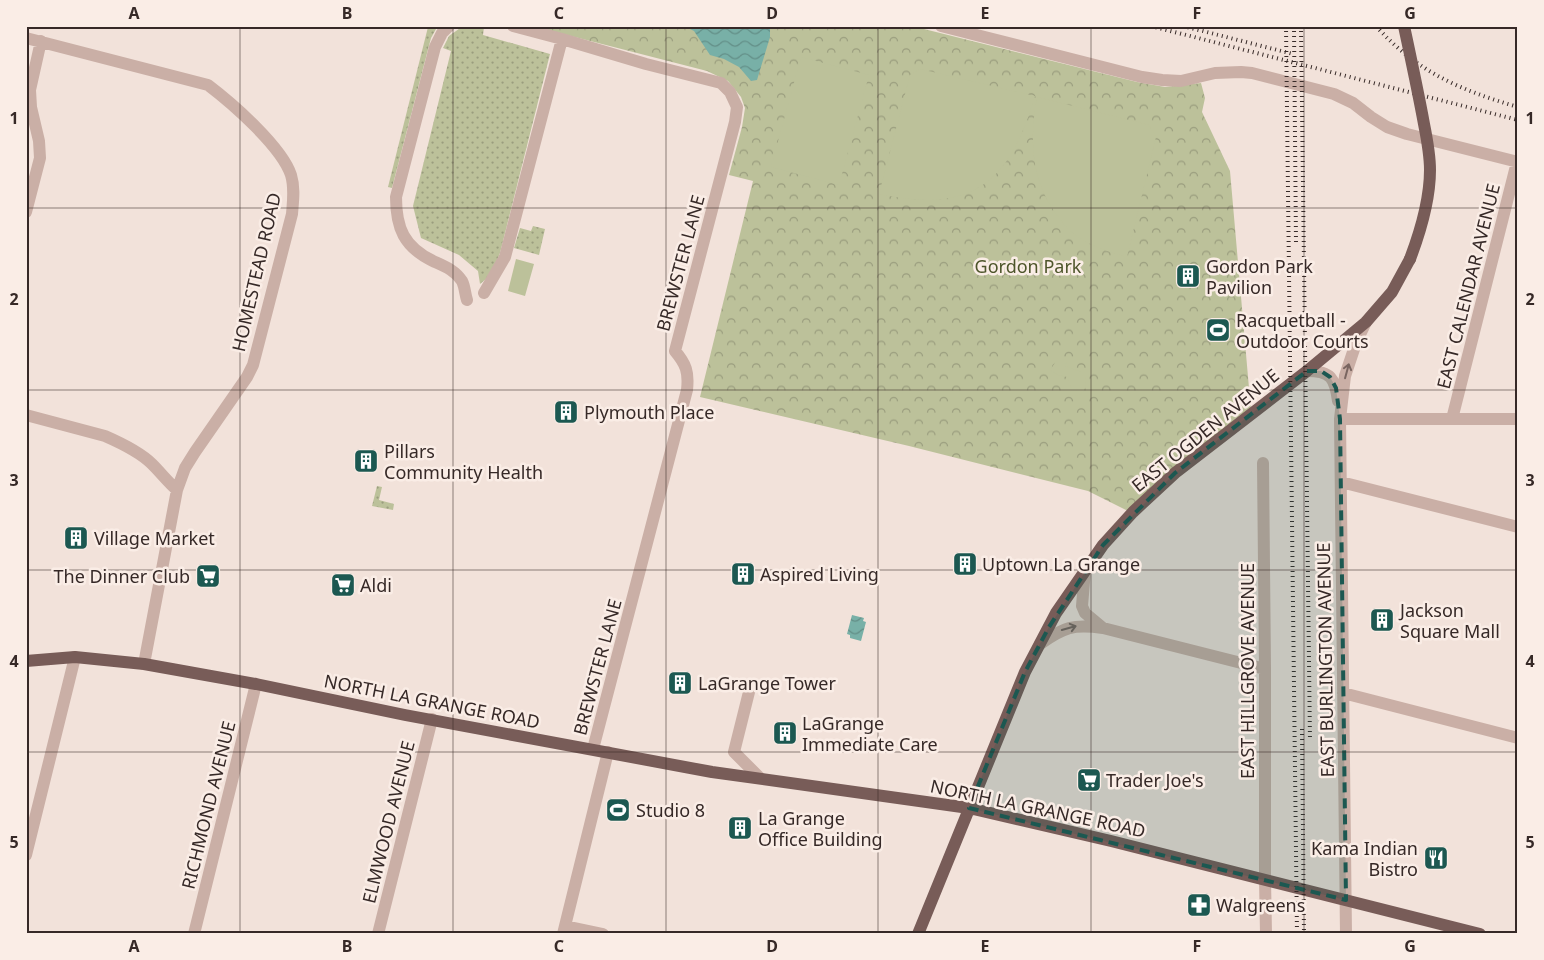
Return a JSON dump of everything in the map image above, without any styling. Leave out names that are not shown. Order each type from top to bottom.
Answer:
[{"type":"main road","name":"EAST OGDEN AVENUE","points":[[918,934],[1017,689],[1056,613],[1085,570],[1118,527],[1175,473],[1366,322],[1392,292],[1410,259],[1428,198],[1430,170],[1428,146],[1404,26]]},
{"type":"main road","name":"NORTH LA GRANGE ROAD","points":[[70,657],[144,664],[256,684],[712,772],[969,808],[1102,838],[1480,934]]},
{"type":"main road","points":[[26,661],[70,657]]},
{"type":"street","points":[[449,26],[435,47],[396,197],[396,214],[406,240],[416,251],[455,272],[462,281],[466,300]]},
{"type":"street","name":"BREWSTER LANE","points":[[513,26],[721,83],[730,92],[737,107],[736,122],[674,351],[682,359],[686,368],[688,378],[687,390],[593,749]]},
{"type":"street","points":[[941,26],[1142,77],[1181,81],[1215,73],[1241,72],[1309,87],[1343,98],[1387,127],[1407,134],[1518,162]]},
{"type":"street","name":"HOMESTEAD ROAD","points":[[26,38],[208,86],[230,102],[278,151],[286,163],[294,188],[292,214],[253,365],[247,378],[185,468],[177,490],[144,664]]},
{"type":"street","points":[[484,293],[505,257],[562,39]]},
{"type":"street","points":[[26,212],[40,158],[30,90],[41,42]]},
{"type":"street","name":"EAST CALENDAR AVENUE","points":[[1452,419],[1518,162]]},
{"type":"street","name":"EAST BURLINGTON AVENUE","points":[[1340,419],[1345,376],[1356,343],[1366,322]]},
{"type":"street","name":"EAST BURLINGTON AVENUE","points":[[1306,371],[1321,371],[1330,377],[1336,388],[1340,419],[1346,934]]},
{"type":"street","points":[[26,415],[105,436],[117,441],[152,464],[177,490]]},
{"type":"street","points":[[1340,419],[1518,419]]},
{"type":"street","name":"EAST HILLGROVE AVENUE","points":[[1262,463],[1266,934]]},
{"type":"street","points":[[1341,482],[1518,527]]},
{"type":"street","points":[[1085,570],[1082,606],[1085,613],[1103,628]]},
{"type":"street","points":[[1040,644],[1070,627],[1087,626],[1103,628],[1265,668]]},
{"type":"street","points":[[26,855],[70,657]]},
{"type":"street","name":"RICHMOND AVENUE","points":[[194,934],[256,684]]},
{"type":"street","points":[[750,688],[734,752],[766,779]]},
{"type":"street","points":[[1343,693],[1518,738]]},
{"type":"street","name":"ELMWOOD AVENUE","points":[[378,934],[432,719]]},
{"type":"street","points":[[602,934],[564,930],[608,752]]},
{"type":"highlighted area","points":[[1307,371],[1321,371],[1330,377],[1336,388],[1340,419],[1346,900],[969,808],[1025,672],[1049,627],[1103,545],[1175,473]]},
{"type":"green space","points":[[463,26],[481,26],[484,27],[483,35],[550,54],[500,253],[492,274],[480,284],[478,271],[459,255],[421,238],[413,206],[451,51],[443,48],[449,36]]},
{"type":"green space","name":"Gordon Park","points":[[532,26],[912,26],[1137,82],[1165,87],[1201,83],[1205,98],[1202,112],[1230,171],[1251,411],[1130,512],[1088,491],[909,446],[700,397],[753,181],[729,175],[745,108],[741,97],[728,81],[707,71]]},
{"type":"green space","points":[[428,27],[436,29],[431,38],[392,188],[388,187]]},
{"type":"green space","points":[[801,57],[869,75],[839,185],[771,167]]},
{"type":"green space","points":[[920,69],[1035,96],[1025,126],[1013,151],[999,171],[982,186],[962,195],[939,200],[911,199],[879,194],[910,75]]},
{"type":"green space","points":[[1037,97],[1149,125],[1156,137],[1127,257],[1101,249],[1083,240],[1060,220],[1052,208],[1039,182],[1034,154],[1033,126]]},
{"type":"green space","points":[[533,226],[545,229],[539,255],[514,248],[520,228],[531,231]]},
{"type":"green space","points":[[516,259],[534,264],[525,296],[508,291]]},
{"type":"green space","points":[[1059,357],[1067,361],[1065,366],[1081,372],[1085,376],[1085,388],[1078,396],[1072,395],[1072,389],[1067,377],[1058,375],[1050,370]]},
{"type":"green space","points":[[377,486],[382,487],[379,500],[394,504],[393,510],[372,506]]},
{"type":"water","points":[[684,26],[770,26],[770,37],[757,80],[751,81],[739,67],[724,59],[710,55],[694,31]]},
{"type":"water","points":[[852,615],[864,618],[863,621],[866,622],[861,641],[850,638],[850,635],[847,634]]},
{"type":"railway","points":[[1151,26],[1518,120]]},
{"type":"railway","points":[[1183,26],[1293,54]]},
{"type":"railway","points":[[1286,26],[1297,934]]},
{"type":"railway","points":[[1294,26],[1296,244]]},
{"type":"railway","points":[[1301,26],[1310,741]]},
{"type":"railway","points":[[1376,26],[1407,56],[1441,77],[1477,94],[1518,107]]},
{"type":"railway","points":[[1302,729],[1304,934]]},
{"type":"place","name":"Gordon Park Pavilion","points":[[1188,276]]},
{"type":"place","name":"Racquetball - Outdoor Courts","points":[[1218,330]]},
{"type":"place","name":"Plymouth Place","points":[[566,412]]},
{"type":"place","name":"Pillars Community Health","points":[[366,461]]},
{"type":"place","name":"Village Market","points":[[76,538]]},
{"type":"place","name":"Uptown La Grange","points":[[965,564]]},
{"type":"place","name":"Aspired Living","points":[[743,574]]},
{"type":"place","name":"The Dinner Club","points":[[208,576]]},
{"type":"place","name":"Aldi","points":[[343,585]]},
{"type":"place","name":"Jackson Square Mall","points":[[1382,620]]},
{"type":"place","name":"LaGrange Tower","points":[[680,683]]},
{"type":"place","name":"LaGrange Immediate Care","points":[[785,733]]},
{"type":"place","name":"Trader Joe's","points":[[1089,780]]},
{"type":"place","name":"Studio 8","points":[[618,810]]},
{"type":"place","name":"La Grange Office Building","points":[[740,828]]},
{"type":"place","name":"Kama Indian Bistro","points":[[1436,858]]},
{"type":"place","name":"Walgreens","points":[[1199,905]]}]
